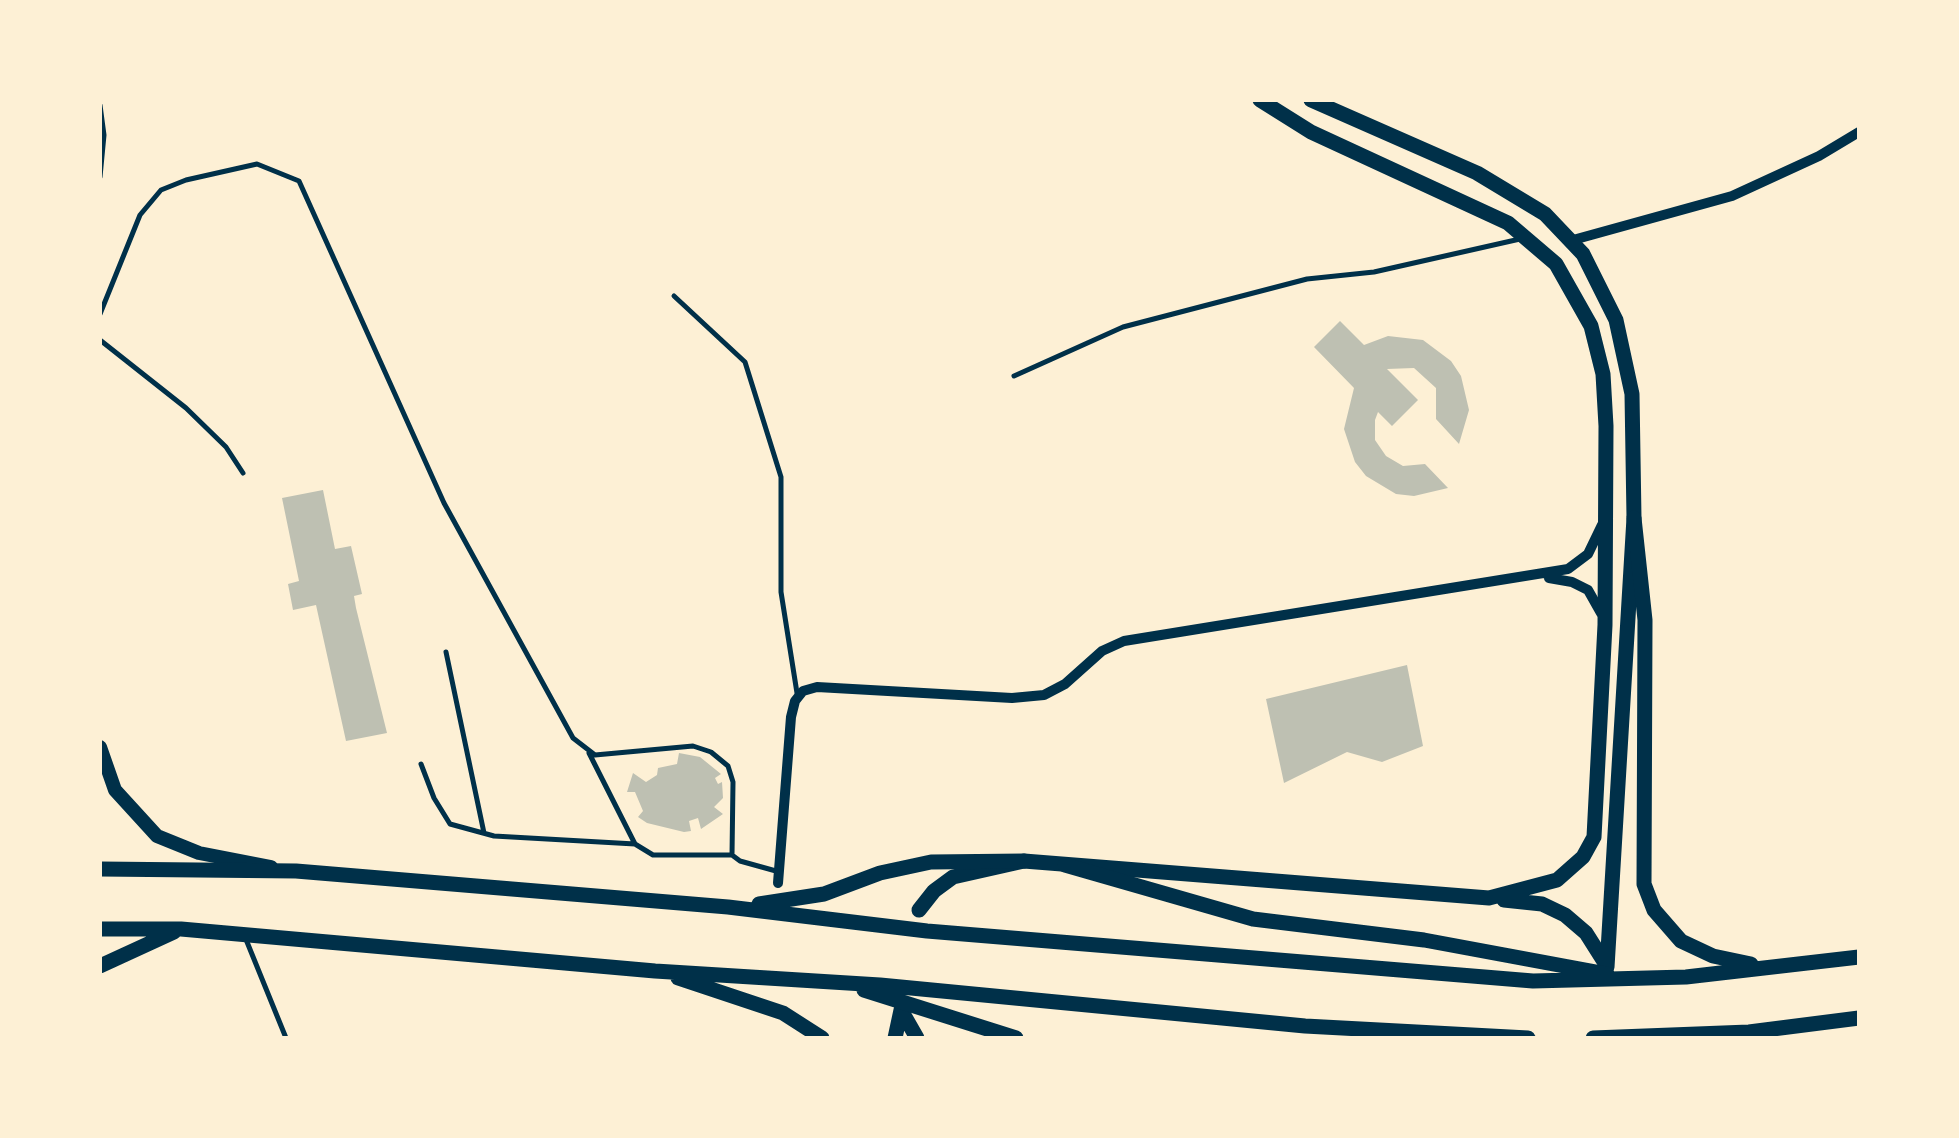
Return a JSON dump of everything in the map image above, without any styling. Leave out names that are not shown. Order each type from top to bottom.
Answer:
[{"type":"main road","points":[[1260,100],[1311,132],[1465,200],[1527,237],[1544,251],[1573,289],[1598,349],[1606,426],[1604,625],[1594,836],[1583,857],[1557,880],[1488,898]]},
{"type":"main road","points":[[728,907],[804,899],[931,862],[1024,861],[1542,904],[1565,915],[1594,943],[1607,966],[1634,518],[1632,394],[1624,344],[1602,289],[1573,240],[1546,214],[1500,185],[1311,100]]},
{"type":"main road","points":[[1544,251],[1573,240]]},
{"type":"main road","points":[[1634,518],[1645,620],[1642,810],[1647,894],[1667,928],[1689,946],[1726,960],[1775,968]]},
{"type":"main road","points":[[100,747],[115,790],[157,836],[200,853],[296,871]]},
{"type":"main road","points":[[919,910],[934,890],[954,877],[1024,861]]},
{"type":"main road","points":[[1066,865],[1253,918],[1424,940],[1579,970],[1686,977]]},
{"type":"main road","points":[[100,869],[296,871],[728,907],[927,931],[1533,981],[1686,977],[1859,957]]},
{"type":"main road","points":[[100,929],[181,929],[1323,1027],[1528,1038]]},
{"type":"main road","points":[[100,966],[181,929]]},
{"type":"main road","points":[[655,971],[783,1013],[822,1038]]},
{"type":"main road","points":[[841,984],[1016,1038]]},
{"type":"main road","points":[[896,1038],[901,1010],[917,1038]]},
{"type":"main road","points":[[1593,1038],[1811,1026],[1859,1018]]},
{"type":"main road","points":[[1811,1026],[1859,1029]]},
{"type":"street","points":[[1573,240],[1732,196],[1819,156],[1859,132]]},
{"type":"street","points":[[778,877],[791,718],[798,696],[818,687],[1028,698],[1056,690],[1090,660],[1124,641],[1533,578],[1578,564],[1592,549],[1603,522]]},
{"type":"street","points":[[1533,578],[1565,580],[1588,590],[1604,625]]},
{"type":"lane","points":[[100,105],[104,135],[100,177]]},
{"type":"lane","points":[[100,314],[140,215],[161,190],[186,180],[257,164],[280,170],[299,181],[444,503],[573,738],[589,753],[635,844]]},
{"type":"lane","points":[[1014,376],[1122,327],[1307,279],[1374,272],[1527,237]]},
{"type":"lane","points":[[674,296],[744,362],[781,477],[781,592],[786,648],[798,696]]},
{"type":"lane","points":[[100,340],[186,408],[226,447],[244,473]]},
{"type":"lane","points":[[446,652],[484,833]]},
{"type":"lane","points":[[589,753],[601,756],[694,746],[719,757],[733,782],[732,854]]},
{"type":"lane","points":[[421,764],[434,798],[450,824],[484,833],[635,844],[652,855],[732,854],[745,864],[778,877]]},
{"type":"lane","points":[[244,934],[286,1038]]},
{"type":"building","points":[[1340,321],[1364,345],[1388,336],[1423,340],[1451,361],[1461,376],[1469,410],[1459,444],[1436,419],[1436,388],[1414,368],[1387,369],[1418,400],[1392,426],[1378,412],[1375,420],[1375,440],[1386,456],[1403,466],[1425,464],[1448,488],[1414,496],[1396,494],[1366,476],[1355,462],[1344,429],[1354,388],[1314,347]]},
{"type":"building","points":[[323,490],[335,549],[351,546],[362,594],[354,596],[356,608],[387,733],[346,741],[316,605],[293,610],[288,584],[299,581],[282,498]]},
{"type":"building","points":[[1407,665],[1423,746],[1382,762],[1347,752],[1284,783],[1266,699]]},
{"type":"building","points":[[679,753],[700,757],[721,774],[715,778],[718,784],[722,782],[723,798],[714,807],[723,814],[701,829],[698,818],[689,821],[691,831],[684,832],[638,817],[643,811],[635,792],[627,792],[633,773],[646,782],[657,775],[658,768],[677,764]]}]
